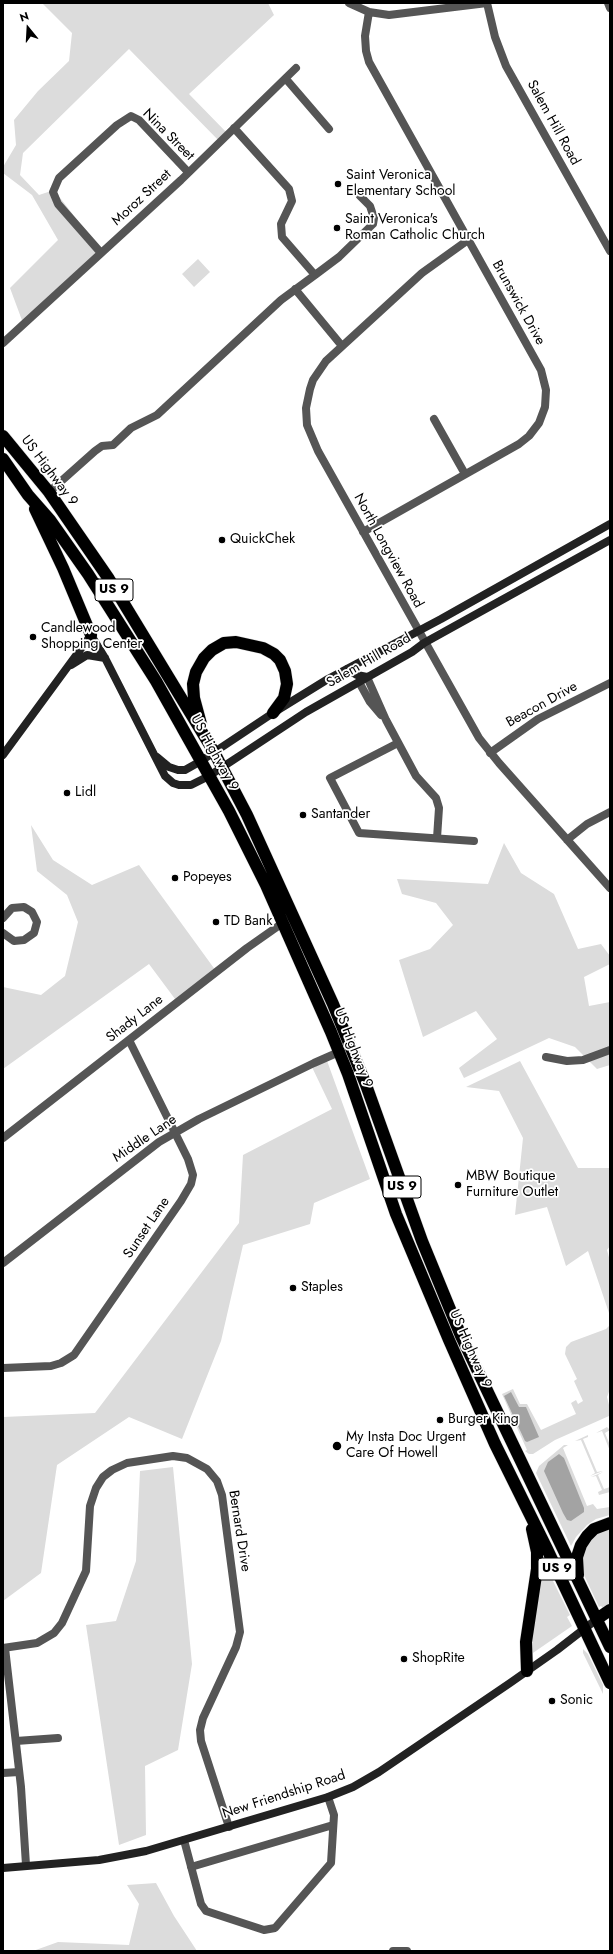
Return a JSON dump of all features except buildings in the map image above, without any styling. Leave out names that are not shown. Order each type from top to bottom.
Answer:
[{"type":"highway","name":"US Highway 9","points":[[3,436],[49,492],[109,580],[211,748],[247,815],[333,1004],[366,1085],[422,1241],[460,1336],[610,1645]]},
{"type":"highway","name":"US Highway 9","points":[[3,459],[28,496],[50,520],[88,574],[156,681],[232,817],[284,922],[339,1052],[402,1230],[495,1444],[547,1549],[610,1683]]},
{"type":"highway","points":[[28,496],[52,542],[90,635]]},
{"type":"highway","points":[[211,748],[195,703],[193,684],[196,672],[204,658],[212,650],[224,643],[242,643],[263,648],[274,654],[280,660],[285,671],[287,684],[284,698],[273,713]]},
{"type":"highway","points":[[527,1511],[537,1552],[537,1569],[526,1642],[527,1671]]},
{"type":"highway","points":[[580,1584],[577,1566],[581,1545],[594,1529],[610,1523]]},
{"type":"highway","points":[[597,1619],[610,1610]]},
{"type":"street","points":[[349,3],[369,12],[402,14],[487,3]]},
{"type":"street","name":"Salem Hill Road","points":[[487,3],[495,36],[506,66],[610,251]]},
{"type":"street","points":[[608,3],[610,8]]},
{"type":"street","name":"Brunswick Drive","points":[[363,532],[519,444],[536,428],[543,413],[546,390],[541,370],[369,62],[366,51],[365,36],[369,12]]},
{"type":"street","name":"Moroz Street","points":[[3,343],[188,172],[296,68]]},
{"type":"street","points":[[286,79],[329,129]]},
{"type":"street","name":"Nina Street","points":[[101,253],[58,204],[55,198],[54,188],[58,178],[117,125],[131,116],[139,120],[188,172]]},
{"type":"street","points":[[234,128],[291,192],[292,201],[281,224],[282,237],[315,275]]},
{"type":"street","points":[[49,492],[95,450],[102,446],[113,445],[131,428],[157,415],[276,304],[339,257],[373,224],[374,218],[370,206],[360,196]]},
{"type":"street","name":"North Longview Road","points":[[468,240],[422,273],[326,361],[313,380],[307,398],[307,420],[309,431],[318,451],[424,643],[479,738],[610,888]]},
{"type":"street","points":[[295,289],[342,346]]},
{"type":"street","points":[[434,420],[464,474]]},
{"type":"street","name":"Salem Hill Road","points":[[154,755],[169,767],[178,770],[185,770],[202,761],[211,748],[347,669],[418,632],[610,524]]},
{"type":"street","name":"Salem Hill Road","points":[[90,635],[105,658],[165,776],[179,785],[191,785],[209,776],[306,712],[412,652],[424,643],[610,540]]},
{"type":"street","points":[[3,755],[90,635]]},
{"type":"street","points":[[67,668],[87,655],[105,658]]},
{"type":"street","points":[[347,669],[357,675],[367,677],[386,720],[416,776],[436,798],[439,808],[437,838]]},
{"type":"street","points":[[359,682],[370,702],[386,720]]},
{"type":"street","name":"Beacon Drive","points":[[490,752],[538,719],[610,683]]},
{"type":"street","points":[[398,743],[330,778],[360,833],[474,840]]},
{"type":"street","points":[[567,840],[587,824],[610,812]]},
{"type":"street","points":[[3,918],[12,908],[24,907],[32,912],[37,922],[34,934],[24,940],[14,941],[3,932]]},
{"type":"street","name":"Shady Lane","points":[[3,1138],[246,948],[284,922]]},
{"type":"street","name":"Sunset Lane","points":[[3,1368],[44,1366],[62,1363],[74,1355],[181,1202],[191,1184],[192,1171],[129,1040]]},
{"type":"street","points":[[546,1057],[567,1061],[584,1060],[610,1050]]},
{"type":"street","name":"Middle Lane","points":[[3,1263],[159,1142],[314,1062],[339,1052]]},
{"type":"street","name":"Bernard Drive","points":[[4,1648],[37,1644],[54,1633],[62,1623],[86,1571],[90,1506],[96,1488],[103,1477],[121,1465],[159,1457],[182,1456],[196,1461],[204,1467],[217,1481],[222,1495],[240,1632],[236,1647],[203,1718],[200,1730],[202,1747],[229,1827]]},
{"type":"street","name":"New Friendship Road","points":[[3,1868],[99,1860],[146,1851],[328,1797],[353,1787],[379,1772],[527,1671],[597,1619]]},
{"type":"street","points":[[4,1648],[16,1741],[26,1865]]},
{"type":"street","points":[[16,1741],[58,1738]]},
{"type":"street","points":[[3,1773],[19,1772]]},
{"type":"street","points":[[184,1840],[201,1904],[206,1911],[264,1930],[275,1928],[331,1863],[334,1812],[328,1797]]},
{"type":"street","points":[[191,1867],[333,1825]]},
{"type":"street","points":[[393,1951],[407,1951]]},
{"type":"shaded area","points":[[42,3],[268,3],[274,15],[189,94],[228,134],[221,143],[129,49],[23,153],[20,175],[39,195],[54,190],[102,252],[23,323],[10,288],[58,240],[32,195],[3,173],[3,167],[16,145],[14,120],[38,91],[69,61],[72,33]]},
{"type":"shaded area","points":[[198,259],[210,272],[194,287],[182,274]]},
{"type":"shaded area","points":[[31,825],[53,860],[92,885],[139,865],[216,971],[178,1003],[149,964],[3,1069],[3,987],[41,995],[65,976],[78,922],[67,895],[37,871]]},
{"type":"shaded area","points":[[504,843],[521,873],[554,894],[578,949],[601,944],[610,956],[610,964],[584,977],[589,1006],[610,1002],[610,1065],[597,1069],[575,1047],[549,1038],[464,1078],[459,1068],[497,1039],[476,1011],[423,1037],[399,960],[430,949],[453,925],[436,903],[402,894],[397,879],[488,884]]},
{"type":"shaded area","points":[[326,1058],[370,1179],[314,1203],[310,1224],[243,1245],[221,1341],[182,1439],[129,1417],[57,1465],[41,1573],[3,1601],[3,1417],[95,1413],[239,1223],[243,1155],[332,1109],[311,1065]]},
{"type":"shaded area","points":[[520,1061],[578,1168],[610,1168],[610,1246],[607,1250],[610,1261],[610,1316],[588,1251],[566,1266],[547,1207],[515,1215],[523,1138],[499,1091],[466,1087]]},
{"type":"shaded area","points":[[610,1325],[610,1389],[607,1397],[610,1409],[609,1416],[555,1440],[533,1454],[529,1454],[525,1451],[527,1450],[502,1394],[513,1389],[520,1404],[527,1404],[541,1430],[576,1414],[571,1403],[576,1400],[578,1404],[583,1401],[574,1381],[577,1379],[565,1354],[566,1347],[571,1342],[606,1329]]},
{"type":"shaded area","points":[[511,1392],[519,1407],[526,1407],[539,1437],[527,1442],[525,1441],[504,1396]]},
{"type":"shaded area","points":[[607,1427],[610,1430],[605,1433],[610,1445],[610,1451],[602,1431],[596,1433]]},
{"type":"shaded area","points":[[588,1435],[588,1437],[583,1439],[597,1472],[603,1471],[590,1476],[595,1473],[581,1440],[575,1441]]},
{"type":"shaded area","points":[[564,1445],[568,1445],[563,1448],[587,1506],[593,1504],[597,1509],[610,1507],[610,1515],[596,1519],[587,1525],[576,1537],[571,1546],[536,1473],[539,1466]]},
{"type":"shaded area","points":[[559,1454],[564,1458],[584,1508],[584,1512],[571,1521],[567,1520],[563,1513],[544,1471],[548,1462]]},
{"type":"shaded area","points":[[173,1467],[192,1664],[178,1750],[145,1766],[146,1835],[119,1845],[86,1625],[116,1621],[136,1561],[140,1471]]},
{"type":"shaded area","points":[[603,1472],[598,1475],[604,1489],[610,1487],[610,1492],[599,1495],[598,1492],[602,1490],[596,1476],[591,1477]]},
{"type":"shaded area","points":[[610,1526],[610,1603],[603,1608],[601,1606],[599,1607],[584,1575],[582,1559],[585,1544],[599,1530]]},
{"type":"shaded area","points":[[543,1565],[545,1565],[570,1615],[567,1617],[572,1626],[530,1655]]},
{"type":"shaded area","points":[[583,1649],[588,1654],[603,1685],[603,1694],[583,1653]]},
{"type":"shaded area","points":[[156,1883],[174,1916],[197,1951],[33,1951],[58,1942],[129,1945],[139,1904],[127,1885]]},
{"type":"place","name":"Saint Veronica Elementary School","points":[[338,184]]},
{"type":"place","name":"Saint Veronica's Roman Catholic Church","points":[[337,228]]},
{"type":"place","name":"QuickChek","points":[[222,540]]},
{"type":"place","name":"Candlewood Shopping Center","points":[[33,637]]},
{"type":"place","name":"Lidl","points":[[67,793]]},
{"type":"place","name":"Santander","points":[[303,815]]},
{"type":"place","name":"Popeyes","points":[[175,878]]},
{"type":"place","name":"TD Bank","points":[[216,922]]},
{"type":"place","name":"MBW Boutique Furniture Outlet","points":[[458,1185]]},
{"type":"place","name":"Staples","points":[[293,1288]]},
{"type":"place","name":"Burger King","points":[[440,1420]]},
{"type":"place","name":"My Insta Doc Urgent Care Of Howell","points":[[337,1446]]},
{"type":"place","name":"ShopRite","points":[[404,1659]]},
{"type":"place","name":"Sonic","points":[[552,1701]]}]
